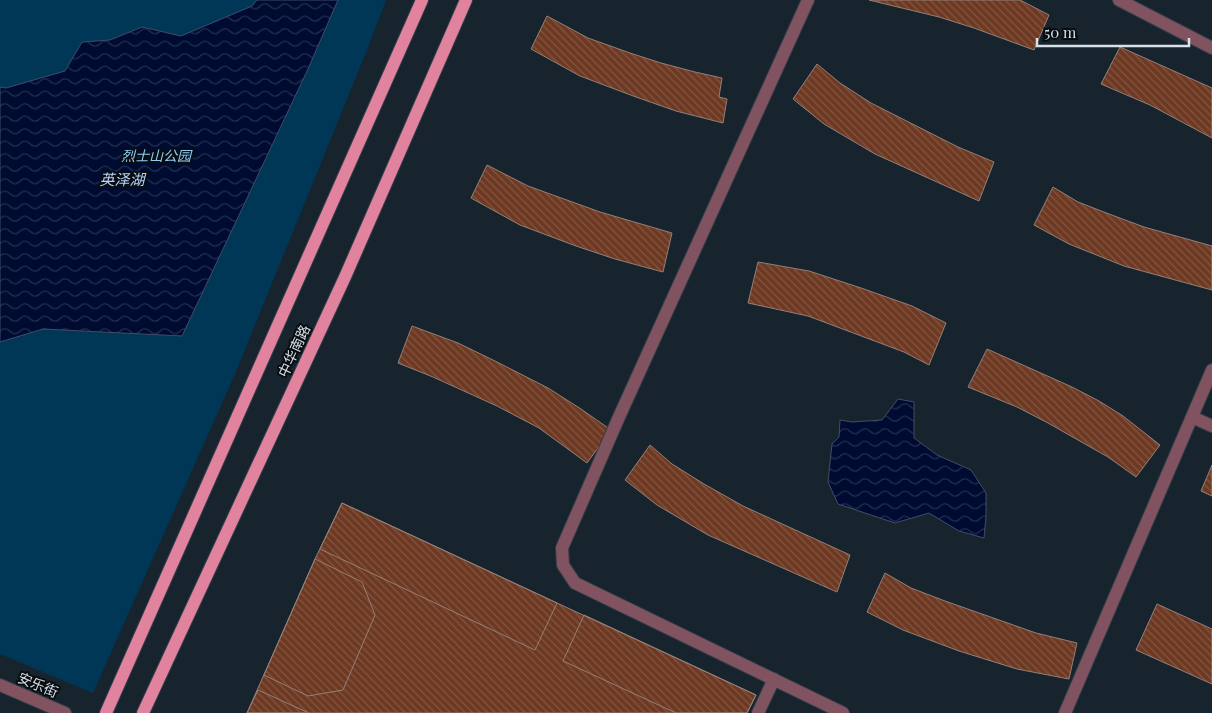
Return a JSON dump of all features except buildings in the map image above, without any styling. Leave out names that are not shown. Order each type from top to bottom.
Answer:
[{"type":"main road","name":"中华南路","points":[[106,713],[422,0]]},
{"type":"main road","name":"中华南路","points":[[143,713],[345,277],[466,0]]},
{"type":"street","points":[[808,0],[627,399],[562,548],[562,565],[575,584],[843,713]]},
{"type":"street","points":[[1119,0],[1212,48]]},
{"type":"street","points":[[1065,713],[1212,370]]},
{"type":"street","points":[[1192,417],[1212,426]]},
{"type":"street","points":[[758,713],[774,680]]},
{"type":"street","name":"安乐街","points":[[0,685],[65,713]]},
{"type":"green space","name":"烈士山公园","points":[[0,0],[386,0],[235,374],[93,693],[0,654]]},
{"type":"water","name":"英泽湖","points":[[257,0],[338,0],[308,69],[182,336],[43,329],[0,342],[0,87],[6,88],[65,71],[82,42],[110,40],[142,27],[181,36],[252,6]]},
{"type":"water","points":[[898,399],[914,402],[914,438],[937,455],[971,470],[986,493],[984,538],[959,531],[929,513],[895,523],[838,504],[828,482],[832,444],[839,437],[840,420],[852,422],[882,420]]}]
